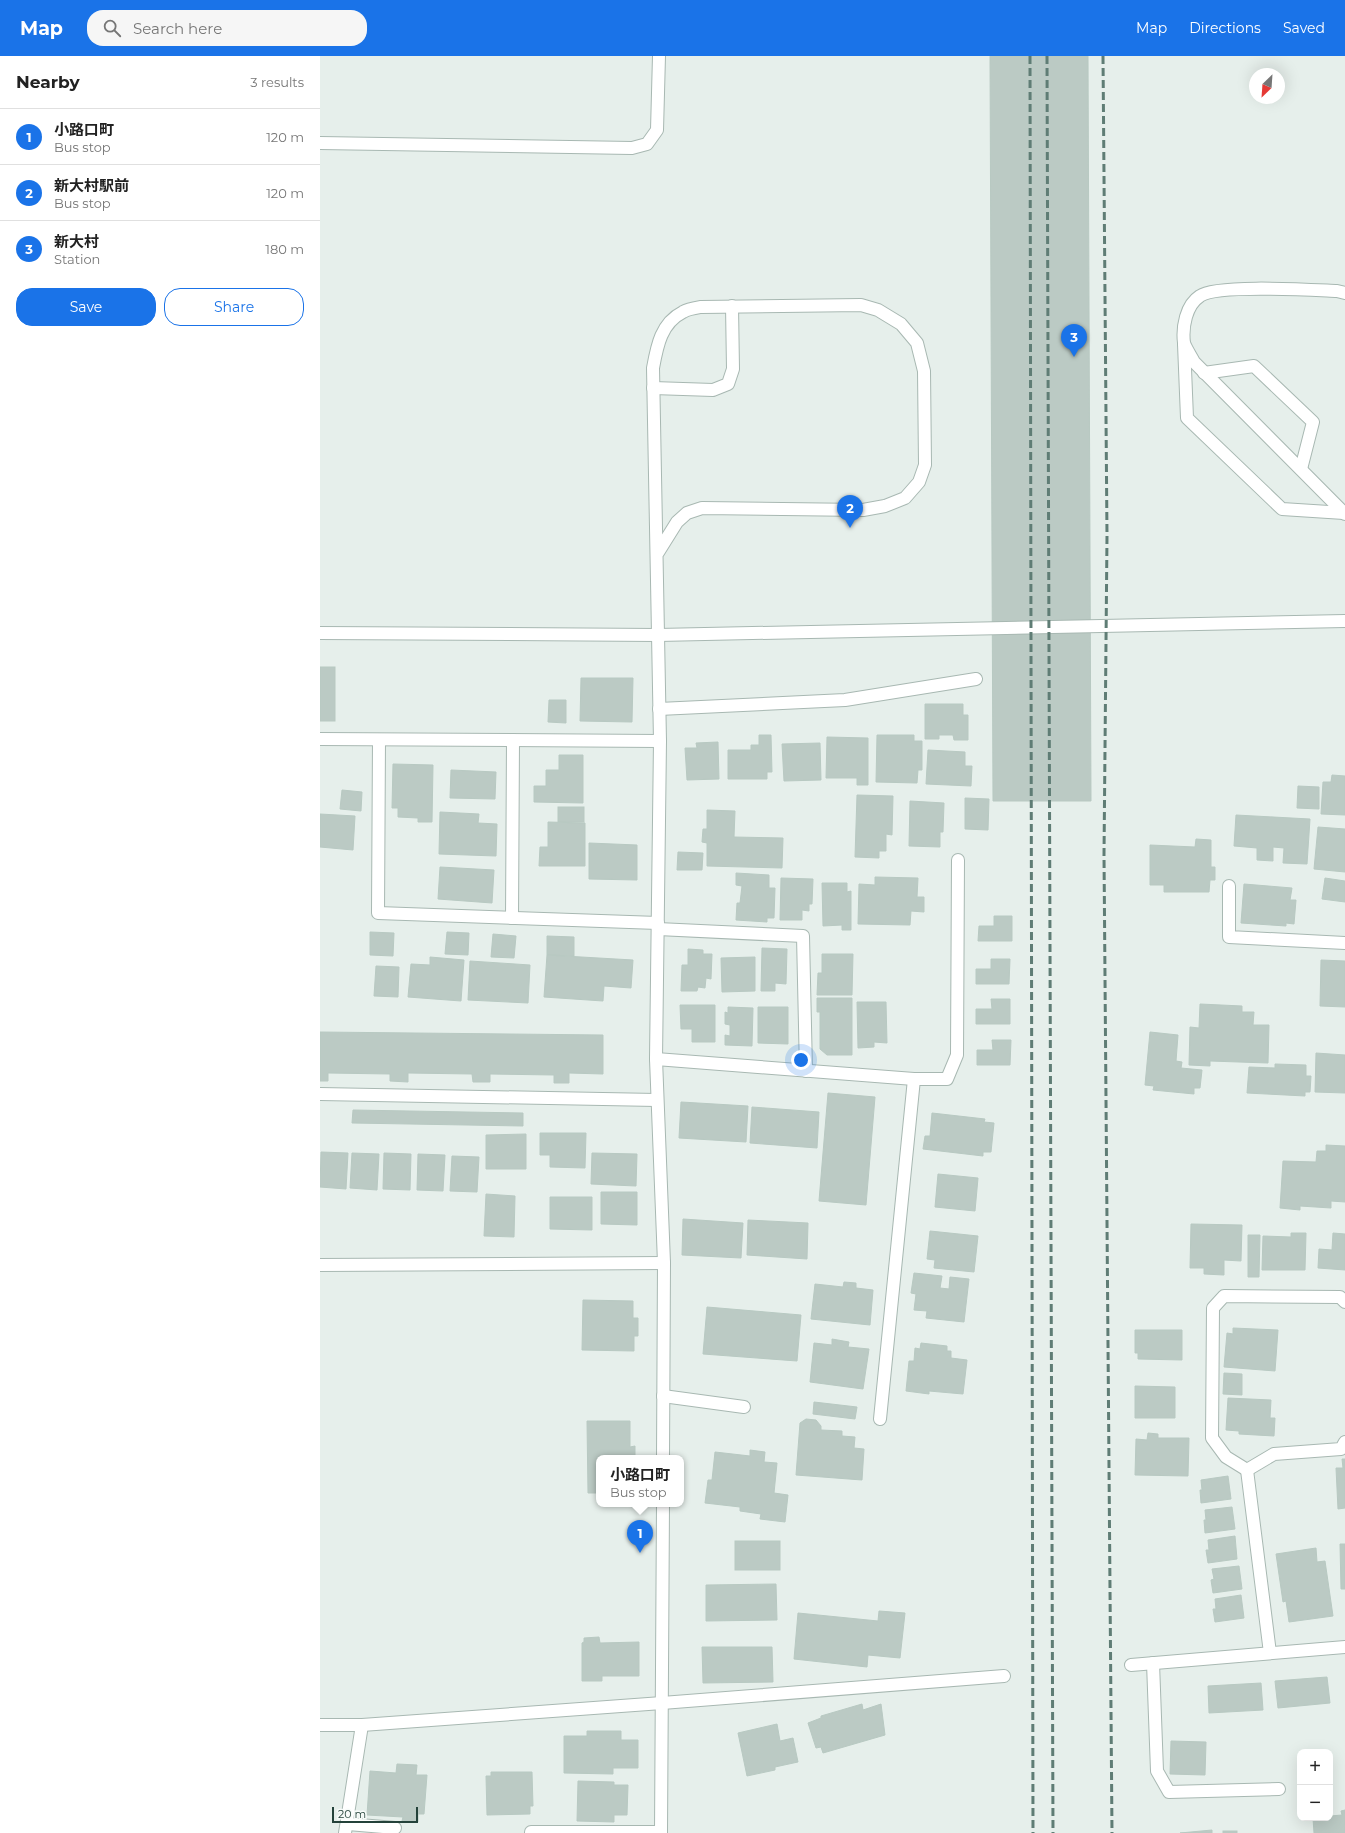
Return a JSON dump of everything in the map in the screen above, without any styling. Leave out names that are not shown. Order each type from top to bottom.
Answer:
[{"type":"street","points":[[320,143],[632,148],[647,144],[657,130],[659,56]]},
{"type":"street","points":[[1344,514],[1282,509],[1186,418],[1184,325],[1190,308],[1200,296],[1215,290],[1274,289],[1337,291],[1345,293]]},
{"type":"street","points":[[657,554],[677,522],[687,513],[702,508],[858,510],[885,506],[905,498],[919,482],[925,465],[924,371],[917,343],[901,324],[878,310],[861,305],[701,307],[683,312],[668,323],[658,344],[653,368],[660,741],[656,1059],[664,1263],[663,1455]]},
{"type":"street","points":[[653,388],[713,390],[728,384],[733,369],[732,306]]},
{"type":"street","points":[[1184,344],[1194,362],[1204,373],[1344,514]]},
{"type":"street","points":[[1204,373],[1254,366],[1313,422],[1301,469]]},
{"type":"street","points":[[320,633],[658,635],[1345,621]]},
{"type":"street","points":[[659,709],[845,700],[976,679]]},
{"type":"street","points":[[320,739],[660,741]]},
{"type":"street","points":[[379,740],[378,913],[512,918],[803,936],[806,1071]]},
{"type":"street","points":[[512,918],[513,740]]},
{"type":"street","points":[[656,1059],[914,1079],[947,1079],[957,1055],[958,860]]},
{"type":"street","points":[[1229,886],[1229,937],[1345,943]]},
{"type":"street","points":[[880,1419],[914,1079]]},
{"type":"street","points":[[320,1094],[657,1100]]},
{"type":"street","points":[[320,1265],[664,1263]]},
{"type":"street","points":[[1247,1470],[1226,1457],[1212,1438],[1213,1308],[1224,1296],[1340,1297],[1345,1302]]},
{"type":"street","points":[[663,1396],[744,1408]]},
{"type":"street","points":[[1247,1470],[1274,1454],[1341,1449],[1345,1442]]},
{"type":"street","points":[[1247,1470],[1270,1653]]},
{"type":"street","points":[[531,1832],[662,1833],[663,1507]]},
{"type":"street","points":[[1132,1665],[1345,1647]]},
{"type":"street","points":[[1153,1663],[1157,1771],[1169,1792],[1279,1790]]},
{"type":"street","points":[[320,1725],[362,1725],[1004,1676]]},
{"type":"street","points":[[362,1725],[346,1828],[395,1828]]},
{"type":"building","points":[[990,56],[1088,56],[1091,801],[993,801]]},
{"type":"building","points":[[320,667],[335,667],[335,721],[320,721]]},
{"type":"building","points":[[581,678],[633,678],[632,722],[580,721]]},
{"type":"building","points":[[549,700],[566,700],[566,723],[548,722]]},
{"type":"building","points":[[925,704],[963,704],[963,715],[968,715],[968,740],[954,740],[953,735],[939,735],[939,739],[925,739]]},
{"type":"building","points":[[759,735],[771,735],[772,772],[767,772],[767,779],[728,779],[728,750],[751,750],[751,745],[759,745]]},
{"type":"building","points":[[877,735],[914,735],[914,741],[922,741],[922,770],[918,770],[917,783],[876,782]]},
{"type":"building","points":[[827,737],[868,738],[868,785],[857,785],[857,778],[826,778]]},
{"type":"building","points":[[718,742],[719,779],[687,780],[685,748],[697,748],[696,743]]},
{"type":"building","points":[[820,743],[821,780],[784,781],[782,744]]},
{"type":"building","points":[[928,750],[965,752],[965,766],[972,766],[971,786],[926,784]]},
{"type":"building","points":[[559,755],[583,755],[583,803],[534,802],[534,786],[546,786],[546,770],[559,770]]},
{"type":"building","points":[[393,764],[433,765],[432,822],[418,822],[418,818],[398,817],[398,808],[392,808]]},
{"type":"building","points":[[451,770],[496,772],[495,799],[450,798]]},
{"type":"building","points":[[1332,775],[1345,776],[1345,815],[1321,814],[1323,782],[1331,782]]},
{"type":"building","points":[[1298,786],[1319,787],[1319,809],[1297,808]]},
{"type":"building","points":[[342,790],[362,792],[361,811],[340,809]]},
{"type":"building","points":[[857,795],[893,796],[892,835],[886,834],[886,851],[879,851],[879,858],[855,857]]},
{"type":"building","points":[[965,798],[989,799],[988,830],[965,829]]},
{"type":"building","points":[[910,801],[944,803],[943,832],[940,832],[940,847],[909,846]]},
{"type":"building","points":[[558,807],[584,807],[584,822],[558,822]]},
{"type":"building","points":[[707,810],[735,811],[734,837],[783,838],[782,868],[707,866],[707,843],[702,842],[703,829],[707,829]]},
{"type":"building","points":[[440,812],[479,814],[478,823],[497,824],[496,856],[439,854]]},
{"type":"building","points":[[320,814],[355,816],[353,850],[320,847]]},
{"type":"building","points":[[1236,815],[1310,819],[1307,864],[1283,863],[1284,848],[1273,847],[1273,861],[1257,860],[1257,848],[1234,846]]},
{"type":"building","points":[[548,822],[585,823],[585,866],[539,866],[540,847],[548,847]]},
{"type":"building","points":[[1318,827],[1345,829],[1345,872],[1314,869]]},
{"type":"building","points":[[1196,839],[1211,840],[1211,867],[1215,867],[1215,880],[1210,880],[1209,892],[1164,892],[1164,885],[1150,885],[1150,845],[1195,847]]},
{"type":"building","points":[[589,843],[637,845],[637,880],[589,879]]},
{"type":"building","points":[[678,852],[703,853],[702,870],[677,870]]},
{"type":"building","points":[[440,867],[494,870],[492,903],[438,899]]},
{"type":"building","points":[[736,873],[769,875],[769,888],[775,888],[774,918],[767,918],[767,922],[736,920],[737,903],[740,903],[742,886],[736,885]]},
{"type":"building","points":[[875,877],[918,878],[917,897],[924,897],[924,912],[911,911],[910,925],[858,924],[859,884],[875,885]]},
{"type":"building","points":[[781,878],[813,879],[812,904],[809,904],[809,911],[802,910],[802,920],[780,920]]},
{"type":"building","points":[[1325,878],[1345,881],[1345,902],[1322,899]]},
{"type":"building","points":[[822,883],[847,883],[847,892],[851,891],[851,930],[842,930],[842,925],[823,926]]},
{"type":"building","points":[[1244,884],[1292,888],[1290,900],[1296,900],[1294,924],[1286,923],[1286,926],[1241,923]]},
{"type":"building","points":[[994,916],[1012,916],[1012,941],[978,941],[979,926],[994,926]]},
{"type":"building","points":[[370,932],[394,933],[393,956],[370,955]]},
{"type":"building","points":[[447,932],[469,933],[468,955],[445,954]]},
{"type":"building","points":[[493,934],[516,936],[514,958],[491,957]]},
{"type":"building","points":[[547,936],[574,937],[574,956],[547,955]]},
{"type":"building","points":[[762,948],[787,949],[786,984],[775,983],[775,991],[761,991]]},
{"type":"building","points":[[688,949],[703,950],[703,954],[712,954],[711,979],[706,978],[705,988],[698,987],[697,991],[681,991],[682,965],[688,965]]},
{"type":"building","points":[[822,954],[853,954],[852,995],[817,995],[818,973],[822,973]]},
{"type":"building","points":[[547,955],[633,960],[631,988],[604,986],[603,1001],[544,997]]},
{"type":"building","points":[[430,957],[464,960],[461,1001],[408,997],[411,964],[430,965]]},
{"type":"building","points":[[755,957],[755,991],[722,992],[721,958]]},
{"type":"building","points":[[991,959],[1010,959],[1009,984],[976,984],[976,969],[991,969]]},
{"type":"building","points":[[1321,960],[1345,961],[1345,1007],[1320,1006]]},
{"type":"building","points":[[470,961],[530,965],[528,1003],[468,1000]]},
{"type":"building","points":[[376,966],[399,967],[398,997],[374,996]]},
{"type":"building","points":[[817,998],[852,998],[852,1055],[827,1055],[820,1049],[820,1012],[817,1012]]},
{"type":"building","points":[[991,999],[1010,999],[1010,1024],[976,1024],[976,1009],[992,1009]]},
{"type":"building","points":[[857,1002],[886,1002],[887,1043],[874,1042],[874,1047],[858,1048]]},
{"type":"building","points":[[1200,1004],[1242,1006],[1242,1012],[1254,1012],[1253,1025],[1269,1025],[1268,1063],[1210,1061],[1210,1066],[1189,1065],[1190,1027],[1199,1028]]},
{"type":"building","points":[[680,1005],[715,1005],[715,1042],[692,1042],[692,1029],[681,1029]]},
{"type":"building","points":[[728,1007],[753,1008],[752,1046],[725,1045],[725,1035],[730,1036],[730,1025],[725,1024],[725,1012],[728,1013]]},
{"type":"building","points":[[758,1007],[788,1007],[788,1044],[758,1043]]},
{"type":"building","points":[[320,1032],[603,1035],[603,1074],[569,1073],[569,1083],[554,1083],[554,1075],[490,1074],[490,1082],[473,1082],[472,1074],[408,1073],[408,1082],[390,1081],[390,1074],[328,1073],[328,1081],[320,1081]]},
{"type":"building","points":[[1150,1032],[1178,1035],[1176,1061],[1182,1062],[1181,1068],[1202,1070],[1200,1088],[1194,1088],[1194,1094],[1153,1090],[1154,1086],[1145,1085]]},
{"type":"building","points":[[992,1040],[1011,1040],[1010,1065],[977,1065],[977,1050],[993,1050]]},
{"type":"building","points":[[1316,1053],[1345,1055],[1345,1093],[1315,1092]]},
{"type":"building","points":[[1275,1064],[1306,1065],[1306,1076],[1311,1076],[1310,1092],[1305,1092],[1305,1096],[1247,1093],[1249,1067],[1275,1068]]},
{"type":"building","points":[[828,1093],[875,1097],[866,1205],[819,1201]]},
{"type":"building","points":[[681,1102],[748,1106],[746,1142],[679,1138]]},
{"type":"building","points":[[752,1107],[819,1112],[817,1148],[750,1143]]},
{"type":"building","points":[[353,1110],[523,1113],[523,1126],[352,1123]]},
{"type":"building","points":[[932,1113],[985,1119],[984,1122],[994,1123],[991,1152],[983,1152],[983,1156],[923,1149],[925,1136],[930,1136]]},
{"type":"building","points":[[540,1133],[586,1133],[585,1168],[550,1167],[550,1155],[540,1155]]},
{"type":"building","points":[[526,1134],[526,1169],[486,1169],[486,1135]]},
{"type":"building","points":[[1326,1145],[1345,1146],[1345,1202],[1331,1201],[1331,1208],[1300,1206],[1300,1210],[1280,1208],[1283,1161],[1316,1162],[1317,1151],[1326,1151]]},
{"type":"building","points":[[321,1152],[348,1153],[346,1189],[320,1187]]},
{"type":"building","points":[[352,1153],[379,1154],[377,1190],[350,1188]]},
{"type":"building","points":[[384,1153],[411,1154],[410,1190],[383,1189]]},
{"type":"building","points":[[592,1153],[637,1154],[636,1186],[591,1184]]},
{"type":"building","points":[[418,1154],[445,1155],[443,1191],[417,1190]]},
{"type":"building","points":[[452,1156],[479,1157],[477,1192],[450,1191]]},
{"type":"building","points":[[938,1174],[978,1178],[975,1211],[935,1207]]},
{"type":"building","points":[[601,1192],[637,1192],[637,1225],[601,1224]]},
{"type":"building","points":[[486,1194],[515,1196],[514,1237],[484,1236]]},
{"type":"building","points":[[550,1197],[592,1197],[592,1230],[550,1229]]},
{"type":"building","points":[[683,1219],[743,1223],[741,1258],[682,1255]]},
{"type":"building","points":[[748,1220],[808,1223],[807,1259],[747,1255]]},
{"type":"building","points":[[1191,1224],[1242,1225],[1241,1261],[1224,1260],[1224,1275],[1204,1274],[1204,1268],[1190,1268]]},
{"type":"building","points":[[930,1231],[978,1236],[974,1272],[934,1268],[935,1260],[927,1259]]},
{"type":"building","points":[[1291,1233],[1306,1233],[1305,1270],[1262,1270],[1263,1236],[1291,1237]]},
{"type":"building","points":[[1333,1233],[1345,1234],[1345,1270],[1318,1268],[1319,1249],[1332,1250]]},
{"type":"building","points":[[1248,1235],[1260,1235],[1259,1277],[1248,1277]]},
{"type":"building","points":[[914,1273],[942,1276],[940,1288],[949,1289],[950,1277],[969,1279],[964,1322],[926,1318],[927,1311],[914,1310],[916,1294],[911,1293]]},
{"type":"building","points":[[844,1282],[856,1283],[856,1288],[873,1290],[870,1325],[811,1319],[815,1284],[843,1287]]},
{"type":"building","points":[[583,1300],[633,1301],[633,1318],[638,1318],[638,1336],[634,1336],[634,1351],[582,1350]]},
{"type":"building","points":[[707,1307],[801,1315],[797,1361],[703,1354]]},
{"type":"building","points":[[1233,1328],[1278,1330],[1275,1371],[1224,1367],[1227,1333],[1233,1334]]},
{"type":"building","points":[[1135,1330],[1182,1330],[1182,1360],[1138,1359],[1138,1353],[1135,1353]]},
{"type":"building","points":[[832,1339],[849,1342],[848,1347],[869,1349],[863,1389],[810,1382],[814,1343],[832,1345]]},
{"type":"building","points":[[921,1343],[947,1346],[947,1351],[951,1351],[951,1358],[967,1360],[963,1394],[929,1391],[929,1394],[906,1391],[909,1361],[914,1361],[915,1348],[920,1349]]},
{"type":"building","points":[[1224,1373],[1242,1374],[1242,1395],[1223,1394]]},
{"type":"building","points":[[1135,1386],[1175,1387],[1175,1418],[1135,1418]]},
{"type":"building","points":[[1228,1398],[1271,1400],[1270,1418],[1275,1418],[1274,1436],[1239,1434],[1239,1431],[1226,1430]]},
{"type":"building","points":[[814,1402],[857,1407],[855,1419],[813,1414]]},
{"type":"building","points":[[806,1419],[816,1420],[821,1426],[821,1430],[842,1431],[842,1436],[855,1437],[854,1448],[864,1449],[862,1480],[796,1475],[800,1423]]},
{"type":"building","points":[[587,1421],[630,1421],[630,1447],[635,1446],[635,1455],[596,1455],[596,1493],[588,1493]]},
{"type":"building","points":[[1148,1433],[1158,1434],[1158,1438],[1189,1438],[1188,1476],[1135,1475],[1136,1439],[1147,1440]]},
{"type":"building","points":[[750,1450],[765,1452],[764,1462],[777,1463],[774,1493],[788,1495],[785,1522],[760,1519],[761,1514],[740,1511],[740,1507],[705,1503],[708,1480],[712,1480],[715,1452],[750,1456]]},
{"type":"building","points":[[1342,1459],[1345,1459],[1345,1508],[1338,1509],[1336,1468],[1343,1468]]},
{"type":"building","points":[[1228,1476],[1231,1499],[1201,1503],[1201,1480]]},
{"type":"building","points":[[1232,1507],[1235,1529],[1205,1533],[1205,1510]]},
{"type":"building","points":[[1235,1536],[1237,1559],[1208,1563],[1206,1550],[1209,1550],[1208,1540]]},
{"type":"building","points":[[735,1541],[780,1541],[780,1570],[735,1570]]},
{"type":"building","points":[[1340,1544],[1345,1544],[1345,1589],[1341,1589]]},
{"type":"building","points":[[1316,1548],[1317,1562],[1325,1561],[1333,1616],[1289,1622],[1286,1601],[1283,1602],[1276,1554]]},
{"type":"building","points":[[1239,1566],[1242,1589],[1213,1593],[1211,1580],[1214,1579],[1212,1569]]},
{"type":"building","points":[[776,1584],[777,1620],[706,1621],[706,1585]]},
{"type":"building","points":[[1241,1595],[1244,1618],[1215,1622],[1213,1609],[1216,1609],[1215,1599]]},
{"type":"building","points":[[879,1611],[905,1613],[900,1658],[868,1655],[867,1667],[794,1659],[798,1613],[878,1621]]},
{"type":"building","points":[[599,1637],[600,1643],[639,1642],[639,1676],[602,1676],[602,1681],[582,1681],[582,1643],[584,1642],[584,1638]]},
{"type":"building","points":[[702,1647],[772,1647],[773,1682],[703,1683]]},
{"type":"building","points":[[1327,1677],[1330,1703],[1278,1708],[1275,1681]]},
{"type":"building","points":[[1261,1683],[1263,1710],[1209,1713],[1208,1686]]},
{"type":"building","points":[[862,1704],[863,1710],[881,1704],[885,1735],[823,1753],[821,1747],[816,1748],[808,1723],[821,1718],[821,1716]]},
{"type":"building","points":[[777,1724],[780,1741],[793,1738],[798,1762],[775,1767],[775,1770],[747,1776],[738,1733]]},
{"type":"building","points":[[587,1731],[621,1731],[621,1740],[638,1740],[638,1768],[613,1768],[613,1774],[564,1773],[564,1736],[587,1736]]},
{"type":"building","points":[[1171,1741],[1206,1742],[1205,1775],[1170,1774]]},
{"type":"building","points":[[397,1764],[417,1765],[416,1775],[427,1775],[424,1814],[418,1814],[418,1822],[402,1821],[403,1817],[367,1815],[370,1771],[396,1773]]},
{"type":"building","points":[[491,1772],[532,1772],[533,1806],[530,1806],[530,1814],[487,1815],[486,1776],[491,1776]]},
{"type":"building","points":[[578,1781],[614,1782],[614,1785],[628,1785],[627,1815],[614,1815],[614,1822],[577,1821]]},
{"type":"building","points":[[1345,1810],[1345,1833],[1314,1833],[1313,1821],[1333,1821],[1333,1816],[1342,1815],[1341,1811]]},
{"type":"building","points":[[1212,1830],[1212,1833],[1180,1833]]},
{"type":"building","points":[[1223,1831],[1237,1831],[1237,1833],[1223,1833]]},
{"type":"railway","points":[[1030,56],[1033,1833]]},
{"type":"railway","points":[[1047,56],[1053,1833]]},
{"type":"railway","points":[[1103,56],[1107,536],[1104,855],[1112,1833]]},
{"type":"place","name":"新大村","points":[[1074,357]]},
{"type":"place","name":"新大村駅前","points":[[850,528]]},
{"type":"place","name":"小路口町","points":[[640,1553]]}]
